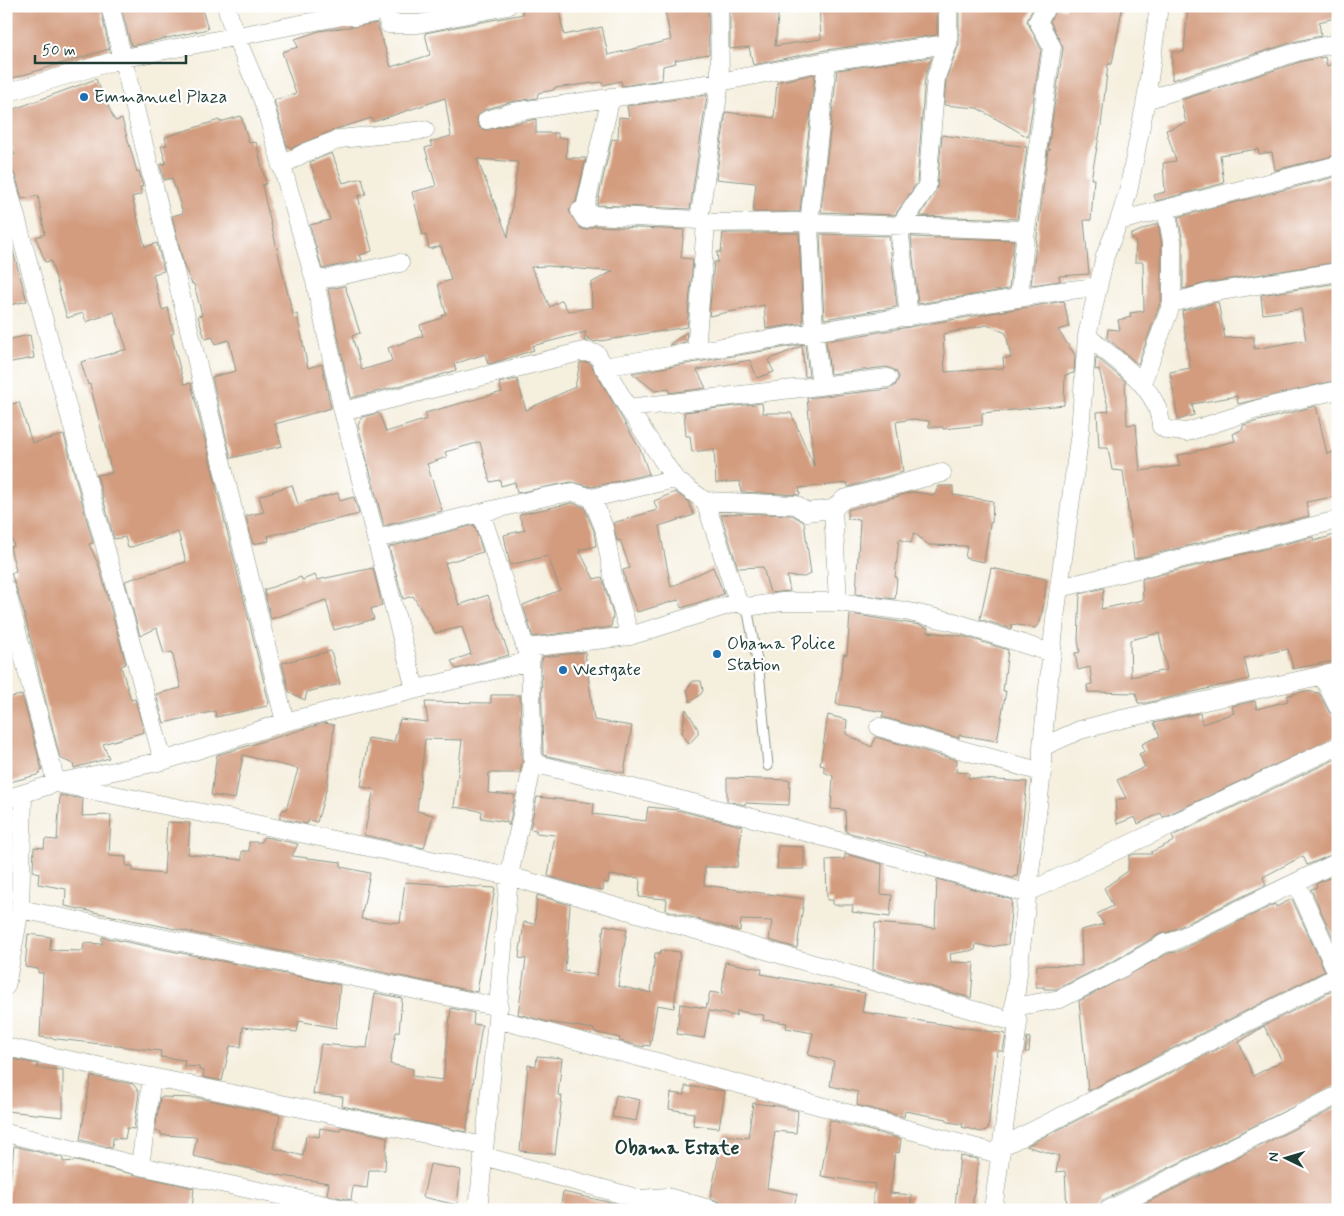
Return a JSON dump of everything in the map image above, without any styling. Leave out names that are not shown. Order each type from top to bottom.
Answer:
[{"type":"street","points":[[110,6],[285,722]]},
{"type":"street","points":[[226,6],[235,35],[264,103],[314,281],[343,411],[415,689]]},
{"type":"street","points":[[6,93],[124,58],[235,35],[385,11],[389,24],[418,24],[507,6]]},
{"type":"street","points":[[696,351],[702,221],[720,82],[719,6]]},
{"type":"street","points":[[909,318],[898,227],[928,187],[936,77],[948,44],[948,6]]},
{"type":"street","points":[[1019,298],[1026,230],[1052,47],[1038,21],[1047,6]]},
{"type":"street","points":[[993,1210],[1016,1015],[1026,893],[1042,772],[1042,747],[1052,653],[1080,432],[1087,336],[1097,287],[1110,240],[1120,221],[1128,192],[1146,100],[1159,6]]},
{"type":"street","points":[[1146,100],[1300,51],[1338,43]]},
{"type":"street","points":[[488,120],[513,112],[720,82],[827,61],[948,44]]},
{"type":"street","points":[[820,385],[814,332],[809,224],[827,61]]},
{"type":"street","points":[[610,97],[585,208],[580,211],[585,219],[593,215],[702,221],[795,222],[809,224],[1026,230]]},
{"type":"street","points":[[281,166],[306,152],[340,139],[425,130]]},
{"type":"street","points":[[1120,221],[1338,166]]},
{"type":"street","points":[[6,180],[163,761]]},
{"type":"street","points":[[1142,383],[1172,303],[1172,241],[1168,234],[1166,209]]},
{"type":"street","points":[[314,281],[400,263]]},
{"type":"street","points":[[1172,303],[1208,293],[1338,272]]},
{"type":"street","points":[[603,367],[909,318],[1019,298],[1097,287]]},
{"type":"street","points":[[1087,336],[1142,383],[1160,416],[1161,426],[1176,432],[1187,432],[1258,409],[1338,390]]},
{"type":"street","points":[[343,411],[584,351],[597,354],[628,408],[674,479],[705,501],[796,505],[806,512],[833,509],[844,499],[942,473]]},
{"type":"street","points":[[628,408],[888,378]]},
{"type":"street","points":[[376,539],[573,492],[592,498],[674,479]]},
{"type":"street","points":[[592,498],[604,528],[614,582],[630,636]]},
{"type":"street","points":[[705,501],[742,604]]},
{"type":"street","points":[[833,509],[838,602]]},
{"type":"street","points":[[478,1210],[498,1013],[509,876],[533,762],[530,661],[481,513]]},
{"type":"street","points":[[1060,588],[1338,520]]},
{"type":"street","points":[[6,589],[56,783]]},
{"type":"street","points":[[530,661],[535,647],[630,636],[742,604],[782,602],[838,602],[933,616],[1052,653]]},
{"type":"street","points":[[6,800],[56,783],[163,761],[285,722],[530,661]]},
{"type":"street","points":[[1042,747],[1080,730],[1122,719],[1330,673],[1338,707]]},
{"type":"street","points":[[879,727],[1042,772]]},
{"type":"street","points":[[533,762],[778,824],[1026,893],[1338,746]]},
{"type":"street","points":[[56,783],[509,876],[1016,1015],[1060,999],[1122,968],[1165,943],[1172,942],[1297,884],[1338,862]]},
{"type":"street","points":[[6,986],[20,908],[23,794]]},
{"type":"street","points":[[20,908],[498,1013],[999,1151],[1338,975],[1297,884]]},
{"type":"street","points":[[6,1047],[152,1077],[484,1151],[640,1199],[667,1197],[713,1210]]},
{"type":"street","points":[[140,1166],[152,1077]]},
{"type":"street","points":[[1108,1210],[1338,1095]]},
{"type":"street","points":[[6,1133],[140,1166],[349,1210]]},
{"type":"lane","points":[[742,604],[759,671],[768,766]]},
{"type":"building","points":[[6,6],[100,6],[110,51],[109,49],[10,79],[6,65]]},
{"type":"building","points":[[121,6],[201,6],[208,29],[131,46]]},
{"type":"building","points":[[534,6],[558,6],[564,35],[602,27],[608,55],[671,40],[664,6],[708,6],[709,54],[675,60],[676,63],[663,66],[662,80],[622,86],[621,81],[603,85],[602,82],[554,88],[554,90],[538,93],[537,98],[510,102],[484,110],[477,118],[479,127],[485,130],[536,119],[536,133],[558,133],[558,138],[567,138],[566,158],[586,158],[576,201],[569,211],[580,228],[585,230],[595,226],[684,230],[681,258],[693,259],[687,327],[594,342],[587,337],[589,341],[584,341],[586,332],[532,346],[534,350],[493,363],[488,364],[485,354],[454,364],[456,370],[435,377],[351,398],[328,289],[345,286],[360,333],[352,336],[362,370],[392,361],[388,348],[423,336],[420,325],[442,318],[441,316],[446,314],[438,284],[451,280],[441,246],[429,249],[426,234],[423,235],[412,192],[436,186],[425,148],[432,146],[430,142],[451,136],[445,98],[373,122],[372,118],[336,129],[292,148],[287,146],[274,100],[296,94],[282,52],[298,47],[295,39],[319,31],[377,23],[391,67],[430,55],[425,33],[523,14],[522,9]],"holes":[[[477,159],[518,162],[508,237]],[[547,266],[591,270],[613,271],[591,283],[592,308],[568,311],[562,300],[550,307],[531,267]]]},
{"type":"building","points":[[730,6],[779,7],[775,46],[821,39],[819,6],[937,6],[937,35],[826,50],[753,65],[749,47],[730,49]]},
{"type":"building","points":[[959,6],[1034,6],[1027,21],[1041,49],[1028,137],[977,108],[944,105],[946,79],[959,44]]},
{"type":"building","points":[[1066,6],[1122,9],[1112,64],[1108,64],[1101,126],[1091,179],[1094,179],[1091,220],[1084,220],[1089,274],[1059,276],[1060,281],[1031,285],[1048,150],[1051,150],[1048,149],[1063,48],[1050,21],[1057,8],[1066,9]]},
{"type":"building","points":[[1188,6],[1338,6],[1338,17],[1319,22],[1321,36],[1297,41],[1172,80],[1172,52],[1184,52]]},
{"type":"building","points":[[932,57],[925,76],[917,183],[895,215],[821,212],[837,70]]},
{"type":"building","points":[[1325,57],[1327,66],[1338,61],[1338,155],[1275,170],[1272,152],[1259,154],[1258,149],[1220,155],[1224,183],[1156,201],[1154,195],[1165,192],[1163,163],[1176,161],[1166,130],[1186,123],[1181,100],[1303,61]]},
{"type":"building","points":[[815,74],[800,212],[753,212],[756,183],[716,179],[726,112],[774,118],[777,82]]},
{"type":"building","points":[[96,79],[115,121],[122,119],[137,172],[139,171],[143,186],[140,187],[142,194],[132,197],[145,247],[157,243],[164,271],[153,274],[162,310],[168,308],[174,333],[171,334],[184,384],[191,383],[269,703],[267,706],[216,717],[215,711],[164,723],[156,694],[181,688],[172,652],[164,654],[157,628],[140,636],[125,581],[186,562],[178,532],[128,548],[125,537],[114,539],[97,475],[112,473],[90,384],[88,385],[81,362],[127,349],[114,312],[86,322],[83,313],[67,318],[51,261],[45,262],[36,237],[45,234],[38,196],[22,199],[16,177],[13,172],[6,170],[6,156],[15,155],[6,129],[6,112]]},
{"type":"building","points":[[707,95],[690,209],[597,205],[612,139],[618,140],[619,117],[629,118],[627,106]]},
{"type":"building","points":[[241,116],[249,143],[256,142],[266,184],[262,185],[265,199],[293,315],[297,314],[308,368],[322,364],[331,408],[275,424],[282,446],[231,458],[212,377],[236,371],[229,340],[215,344],[213,337],[205,339],[198,316],[202,315],[194,284],[192,284],[184,266],[172,216],[183,213],[172,178],[164,180],[160,165],[166,163],[161,146],[167,145],[165,137],[219,120],[220,122]]},
{"type":"building","points":[[942,135],[1027,147],[1017,219],[920,216],[937,188]]},
{"type":"building","points":[[332,153],[343,183],[362,178],[366,194],[358,196],[372,251],[360,255],[362,260],[322,269],[310,225],[330,220],[310,162]]},
{"type":"building","points":[[1338,176],[1338,262],[1206,283],[1183,289],[1183,241],[1178,217]]},
{"type":"building","points":[[1158,223],[1161,242],[1161,301],[1138,364],[1107,338],[1108,329],[1120,330],[1118,320],[1131,317],[1130,313],[1144,311],[1143,262],[1135,262],[1136,243],[1130,235]]},
{"type":"building","points":[[723,233],[799,233],[803,323],[766,329],[764,305],[709,316],[714,262],[718,262],[717,252],[721,252]]},
{"type":"building","points":[[820,234],[889,236],[897,307],[824,319]]},
{"type":"building","points":[[911,237],[1014,240],[1009,289],[918,304]]},
{"type":"building","points":[[6,244],[11,244],[27,301],[6,306]]},
{"type":"building","points":[[1338,283],[1338,380],[1238,404],[1237,396],[1192,404],[1194,415],[1178,420],[1170,372],[1190,368],[1182,311],[1218,302],[1225,338],[1254,337],[1254,349],[1306,340],[1301,309],[1263,314],[1261,295]]},
{"type":"building","points":[[1064,301],[1069,327],[1058,330],[1075,355],[1074,373],[1065,375],[1064,405],[982,413],[982,425],[943,429],[943,427],[929,427],[929,421],[913,419],[896,422],[903,472],[848,487],[848,483],[799,488],[800,495],[741,492],[740,481],[716,483],[714,449],[692,452],[690,436],[686,436],[684,412],[762,403],[763,413],[791,413],[814,466],[807,398],[889,389],[895,386],[899,377],[896,371],[887,367],[830,374],[826,341]],"holes":[[[987,325],[1006,333],[1011,358],[1003,358],[1004,368],[945,372],[943,334]]]},
{"type":"building","points":[[687,332],[686,342],[669,345]]},
{"type":"building","points":[[30,335],[34,358],[6,363],[6,340]]},
{"type":"building","points":[[805,344],[809,376],[805,377],[802,346],[768,360],[774,372],[757,378],[750,360],[697,370],[706,388],[669,393],[669,389],[655,391],[632,373]]},
{"type":"building","points":[[1096,357],[1125,381],[1127,425],[1136,424],[1140,471],[1180,466],[1177,456],[1235,441],[1233,434],[1243,429],[1243,425],[1316,406],[1327,454],[1338,451],[1338,496],[1306,502],[1309,516],[1134,559],[1123,471],[1112,470],[1108,448],[1099,448],[1097,412],[1109,411],[1099,369],[1095,370]]},
{"type":"building","points":[[580,363],[590,363],[641,451],[649,474],[592,487],[571,482],[517,493],[515,482],[501,486],[500,480],[490,482],[480,442],[445,452],[447,457],[427,464],[442,511],[384,526],[358,425],[362,417],[379,413],[386,432],[427,419],[425,413],[502,392],[499,383],[517,379],[526,410],[575,387]]},
{"type":"building","points":[[19,402],[32,443],[64,435],[93,543],[89,544],[99,566],[126,664],[121,666],[131,700],[135,699],[144,732],[103,744],[109,758],[74,768],[73,764],[60,758],[23,609],[11,573],[16,571],[10,547],[14,546],[8,526],[13,525],[6,505],[6,406]]},
{"type":"building","points":[[292,485],[298,504],[338,493],[340,501],[354,497],[359,514],[268,536],[269,541],[253,544],[246,516],[264,512],[259,496]]},
{"type":"building","points":[[938,486],[953,486],[953,495],[993,501],[992,523],[990,523],[984,562],[965,558],[967,546],[929,545],[914,533],[911,543],[899,539],[895,599],[856,594],[860,520],[848,519],[848,510],[913,492],[935,495]]},
{"type":"building","points":[[675,492],[688,501],[694,515],[659,526],[671,587],[713,567],[724,594],[682,608],[678,600],[637,612],[627,587],[623,570],[630,568],[620,540],[617,541],[613,523],[657,510],[654,501]]},
{"type":"building","points":[[572,503],[584,507],[594,531],[596,546],[579,550],[594,579],[602,577],[613,615],[611,627],[533,637],[523,605],[560,590],[548,556],[510,565],[504,535],[525,530],[519,516],[521,514]]},
{"type":"building","points":[[738,513],[792,515],[804,522],[811,574],[804,577],[787,576],[790,591],[770,593],[763,567],[738,568],[721,515]]},
{"type":"building","points":[[474,525],[483,552],[445,563],[459,605],[488,595],[509,655],[456,669],[451,661],[471,654],[462,627],[435,633],[413,596],[403,599],[389,547]]},
{"type":"building","points":[[1338,534],[1338,660],[1293,669],[1288,649],[1244,658],[1249,679],[1146,703],[1138,703],[1136,693],[1088,692],[1087,685],[1092,684],[1090,667],[1078,670],[1075,653],[1080,652],[1078,640],[1080,594],[1104,588],[1101,609],[1143,600],[1142,579],[1313,537],[1314,541]],"holes":[[[1159,633],[1167,670],[1131,677],[1130,640]]]},
{"type":"building","points":[[373,568],[382,605],[371,609],[374,619],[334,630],[326,600],[271,619],[264,590],[301,577],[302,580],[315,575],[317,580]]},
{"type":"building","points":[[991,568],[1046,579],[1040,622],[1035,628],[1012,624],[1011,629],[980,619]]},
{"type":"building","points":[[850,614],[920,625],[928,628],[928,632],[963,636],[1008,650],[1003,691],[1006,691],[997,741],[959,735],[959,738],[882,717],[884,712],[836,704],[844,654],[847,655]]},
{"type":"building","points":[[6,633],[12,653],[6,654]]},
{"type":"building","points":[[331,651],[340,684],[307,692],[305,700],[289,692],[282,663]]},
{"type":"building","points":[[585,652],[594,720],[632,726],[624,773],[543,755],[541,663],[543,657]]},
{"type":"building","points":[[693,681],[701,681],[703,690],[701,694],[690,702],[687,689]]},
{"type":"building","points":[[1304,691],[1319,693],[1329,712],[1337,718],[1338,736],[1163,817],[1161,813],[1138,824],[1135,817],[1117,824],[1115,800],[1126,798],[1117,780],[1145,767],[1139,754],[1145,751],[1142,744],[1160,736],[1154,723],[1200,713],[1202,724],[1234,713],[1232,706],[1255,701],[1257,709],[1288,701],[1287,696]]},
{"type":"building","points":[[22,695],[42,770],[37,775],[6,783],[6,698]]},
{"type":"building","points":[[491,695],[520,695],[522,762],[520,773],[489,773],[488,793],[515,795],[509,826],[507,822],[481,818],[482,811],[454,807],[462,740],[425,739],[417,811],[433,815],[424,848],[364,835],[374,789],[361,787],[368,738],[394,742],[400,719],[428,722],[425,702],[491,703]]},
{"type":"building","points":[[686,709],[698,729],[698,734],[689,744],[682,733]]},
{"type":"building","points":[[828,715],[847,720],[846,734],[872,747],[875,737],[957,760],[956,772],[969,773],[968,778],[1027,782],[1017,876],[1013,878],[926,854],[926,852],[846,832],[845,810],[831,809],[833,776],[824,772],[824,766],[820,765]]},
{"type":"building","points":[[324,723],[334,725],[327,787],[317,822],[309,820],[307,824],[279,818],[283,809],[286,810],[298,769],[243,755],[235,799],[211,795],[217,755]]},
{"type":"building","points":[[1338,758],[1338,852],[1307,865],[1303,856],[1263,877],[1266,885],[1169,932],[1160,934],[1117,959],[1057,989],[1036,987],[1037,965],[1082,966],[1081,930],[1104,924],[1097,914],[1113,906],[1104,888],[1128,871],[1129,856],[1134,854],[1152,854],[1151,852],[1174,841],[1172,836]]},
{"type":"building","points":[[727,778],[790,780],[789,805],[745,803],[745,805],[727,801]]},
{"type":"building","points":[[60,795],[83,799],[82,816],[111,815],[109,856],[126,857],[126,866],[133,866],[133,871],[164,874],[167,822],[190,823],[188,854],[242,860],[242,851],[249,851],[249,842],[262,842],[263,837],[298,844],[292,856],[341,862],[341,867],[370,873],[361,919],[400,923],[405,882],[495,888],[477,992],[65,906],[66,889],[38,884],[39,873],[33,871],[34,847],[44,848],[45,839],[57,840]]},
{"type":"building","points":[[537,797],[594,803],[593,814],[646,821],[648,807],[677,810],[742,826],[737,867],[705,867],[704,885],[804,899],[797,948],[769,940],[772,921],[741,920],[740,931],[666,910],[667,899],[639,897],[640,878],[609,875],[608,883],[604,882],[603,890],[588,888],[548,876],[555,835],[536,833],[536,830],[530,829]]},
{"type":"building","points":[[778,846],[804,847],[804,869],[777,869]]},
{"type":"building","points":[[845,854],[882,864],[881,894],[892,895],[890,917],[852,912],[853,905],[833,905],[833,900],[827,900],[826,860],[845,859]]},
{"type":"building","points":[[1338,874],[1333,877],[1338,887],[1338,949],[1311,889],[1317,887],[1316,884]]},
{"type":"building","points":[[937,879],[1012,900],[1008,944],[990,947],[976,944],[975,950],[950,954],[951,962],[974,963],[971,998],[873,970],[875,923],[935,928]]},
{"type":"building","points":[[537,895],[570,905],[565,971],[597,975],[604,925],[627,929],[618,986],[651,993],[655,953],[660,953],[661,950],[680,952],[674,1008],[657,1005],[650,1046],[644,1045],[644,1047],[619,1041],[620,1038],[594,1032],[594,1029],[548,1022],[518,1014],[526,959],[519,958],[524,922],[535,924]]},
{"type":"building","points":[[1292,899],[1325,971],[1088,1091],[1079,1001],[1169,953],[1177,952],[1275,904],[1276,907]]},
{"type":"building","points":[[28,934],[51,937],[50,950],[83,951],[84,943],[102,944],[102,937],[340,985],[336,1028],[299,1021],[297,1032],[243,1027],[241,1047],[230,1046],[222,1081],[203,1077],[204,1071],[199,1070],[199,1067],[184,1066],[185,1060],[160,1057],[161,1051],[40,1037],[43,973],[38,973],[38,969],[25,967]]},
{"type":"building","points":[[725,962],[762,969],[761,974],[865,993],[862,1012],[1006,1034],[1003,1051],[997,1051],[988,1129],[981,1132],[962,1127],[963,1124],[947,1122],[947,1119],[905,1111],[904,1117],[857,1105],[858,1092],[830,1086],[834,1061],[808,1055],[813,1033],[786,1028],[787,1023],[763,1020],[764,1015],[737,1011],[736,1016],[709,1011],[704,1038],[677,1034],[680,1004],[706,1008],[710,992],[722,994]]},
{"type":"building","points":[[1338,988],[1338,1085],[1103,1200],[1097,1210],[1067,1210],[1065,1171],[1056,1172],[1059,1156],[1026,1146]],"holes":[[[1264,1026],[1282,1061],[1253,1076],[1239,1042]]]},
{"type":"building","points":[[375,993],[402,998],[399,1032],[396,1032],[390,1064],[413,1069],[412,1076],[443,1080],[451,1008],[474,1013],[473,1024],[482,1025],[466,1132],[342,1106],[343,1097],[313,1094],[321,1044],[367,1048]]},
{"type":"building","points":[[1027,1037],[1030,1038],[1029,1052],[1025,1052]]},
{"type":"building","points":[[537,1056],[562,1058],[558,1095],[562,1096],[555,1154],[520,1151],[528,1065],[536,1066]]},
{"type":"building","points":[[13,1059],[38,1064],[37,1068],[63,1070],[63,1117],[7,1111]]},
{"type":"building","points":[[91,1076],[133,1084],[139,1092],[134,1129],[127,1128],[125,1139],[113,1138],[112,1148],[80,1140]]},
{"type":"building","points":[[685,1086],[725,1091],[719,1128],[693,1125],[694,1113],[669,1109],[671,1093],[685,1095]]},
{"type":"building","points":[[616,1095],[640,1100],[636,1121],[612,1117]]},
{"type":"building","points":[[160,1097],[199,1098],[280,1115],[273,1148],[303,1156],[306,1135],[319,1137],[320,1128],[340,1131],[341,1127],[387,1137],[385,1170],[369,1170],[367,1188],[353,1186],[351,1200],[327,1195],[329,1183],[283,1176],[193,1156],[197,1137],[161,1135],[161,1132],[155,1131]]},
{"type":"building","points":[[753,1103],[798,1111],[796,1133],[775,1131],[767,1188],[797,1194],[793,1210],[723,1210],[720,1202],[710,1198],[723,1135],[748,1138]]},
{"type":"building","points":[[1338,1107],[1338,1203],[1320,1210],[1132,1210]]},
{"type":"building","points":[[830,1120],[901,1139],[899,1153],[895,1152],[890,1193],[912,1195],[910,1210],[872,1210],[875,1184],[821,1176]]},
{"type":"building","points":[[14,1146],[63,1158],[63,1162],[76,1161],[194,1188],[192,1210],[7,1210]]},
{"type":"building","points":[[960,1156],[978,1159],[972,1210],[955,1207]]},
{"type":"building","points":[[430,1164],[461,1170],[457,1205],[423,1197]]},
{"type":"building","points":[[563,1192],[617,1204],[616,1210],[560,1210]]},
{"type":"place","name":"Emmanuel Plaza","points":[[84,97]]},
{"type":"place","name":"Obama Police Station","points":[[717,654]]},
{"type":"place","name":"Westgate","points":[[563,670]]},
{"type":"district","name":"Obama Estate","points":[[677,1148]]}]
